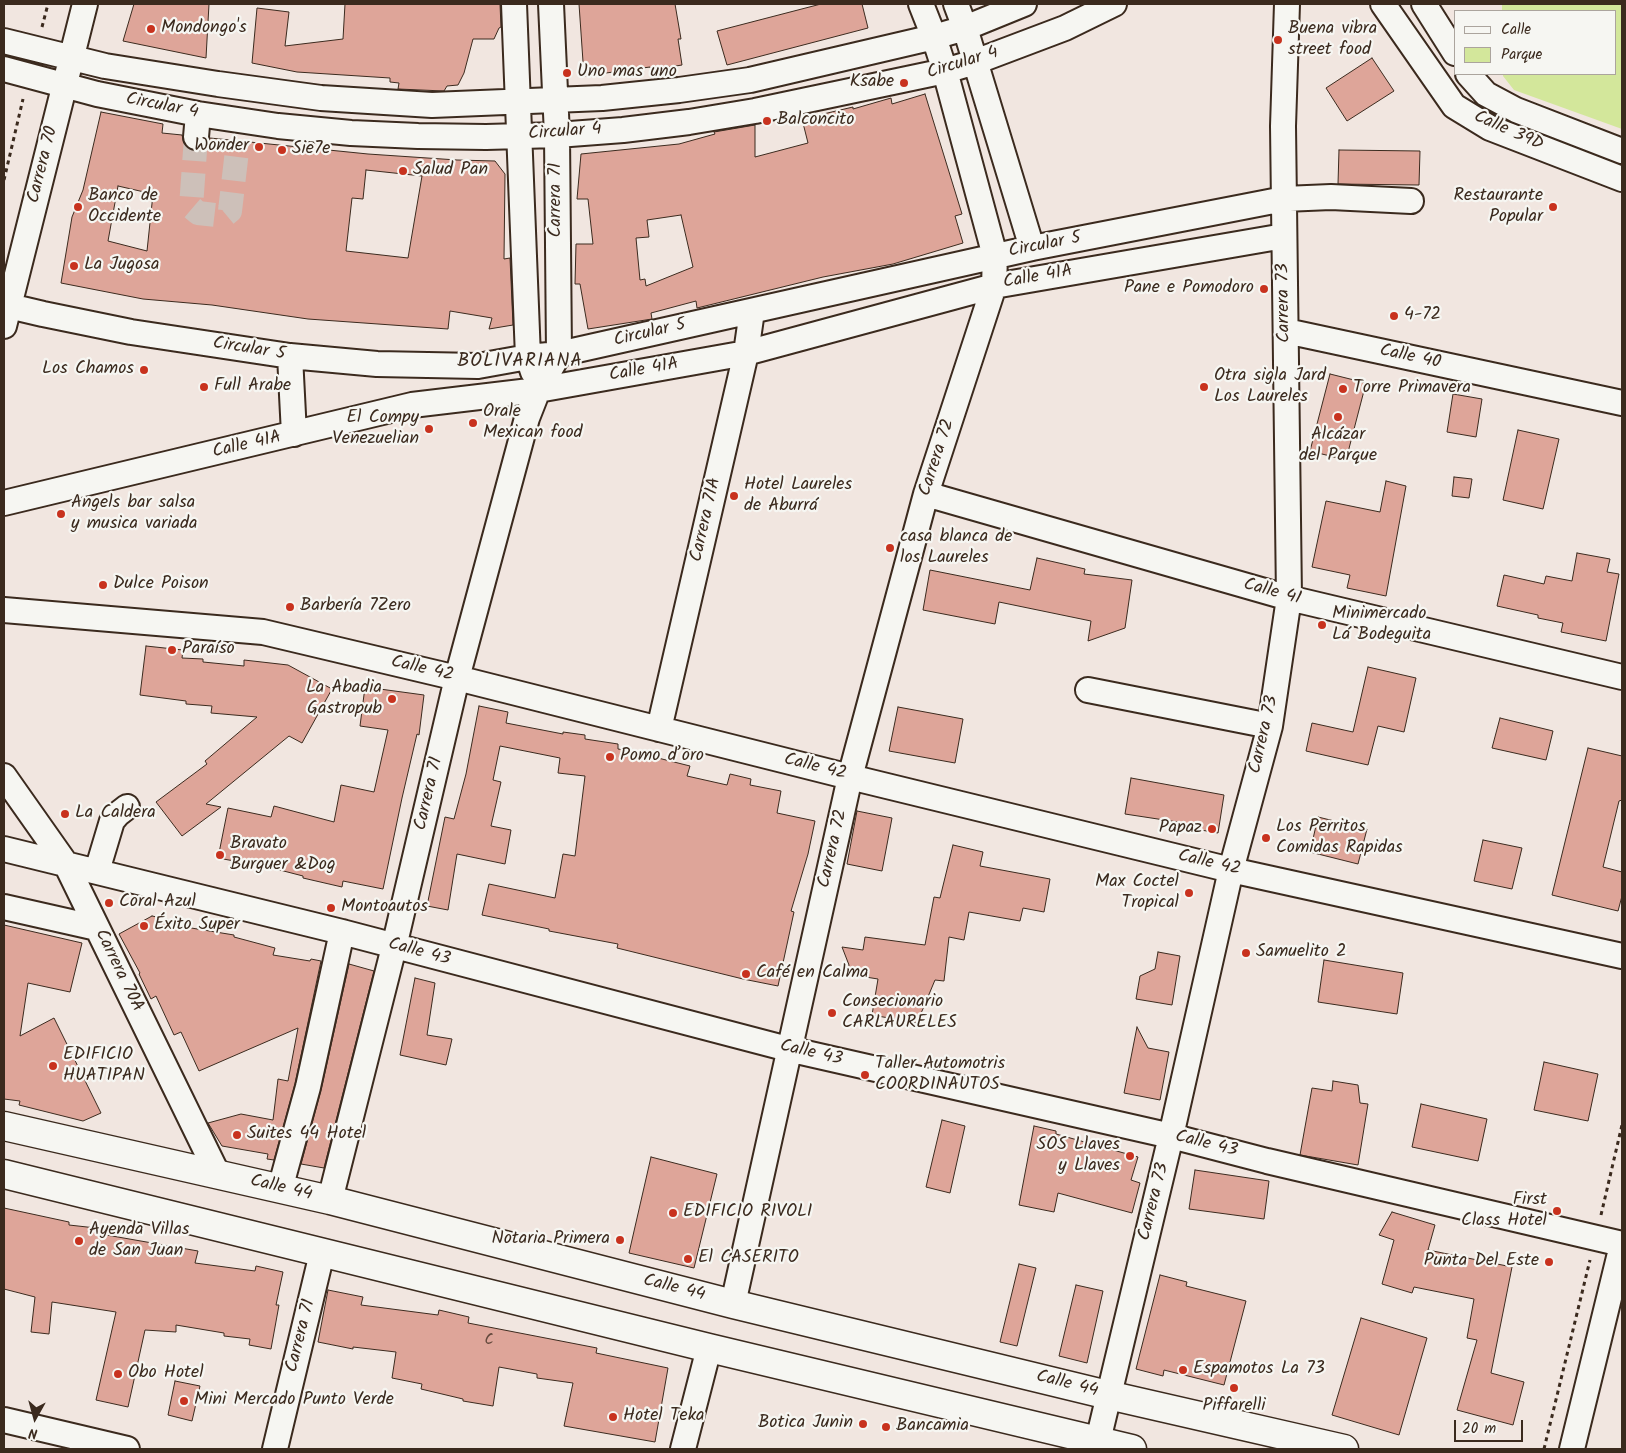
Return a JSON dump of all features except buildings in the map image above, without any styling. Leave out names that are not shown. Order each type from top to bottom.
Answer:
[{"type":"main road","name":"Calle 44","points":[[4,1126],[330,1200],[733,1304],[1108,1395],[1344,1449]]},
{"type":"main road","points":[[4,1174],[1097,1445],[1132,1449]]},
{"type":"street","name":"Carrera 70","points":[[5,310],[85,4]]},
{"type":"street","name":"Carrera 71","points":[[514,4],[528,356],[538,390]]},
{"type":"street","name":"Carrera 71","points":[[330,1200],[394,947],[457,678],[527,418],[538,390],[559,354],[557,134],[551,4]]},
{"type":"street","name":"Carrera 72","points":[[733,1304],[788,1049],[850,778],[926,494],[994,286],[995,256],[945,71],[921,4]]},
{"type":"street","points":[[956,4],[1032,248]]},
{"type":"street","name":"Circular 4","points":[[4,41],[71,58],[170,77],[321,98],[432,104],[554,100],[602,98],[750,80],[934,37],[965,28],[1024,4]]},
{"type":"street","name":"Circular 4","points":[[4,69],[197,126],[239,131],[317,130],[410,136],[557,134],[633,128],[755,111],[945,71],[975,62],[1065,28],[1114,4]]},
{"type":"street","name":"Carrera 73","points":[[1097,1445],[1171,1136],[1231,870],[1270,726],[1289,598],[1284,236],[1286,4]]},
{"type":"street","name":"Calle 39D","points":[[1383,4],[1454,106],[1490,128],[1622,179]]},
{"type":"street","points":[[1424,4],[1454,51]]},
{"type":"street","name":"Calle 39D","points":[[1468,75],[1471,80],[1486,94],[1516,110],[1622,151]]},
{"type":"street","points":[[750,80],[755,111]]},
{"type":"street","points":[[317,130],[321,98]]},
{"type":"street","name":"Circular 5","points":[[5,310],[42,314],[130,332],[290,356],[376,364],[478,366],[528,356],[559,354],[1032,248],[1284,199],[1331,197],[1411,200]]},
{"type":"street","name":"Calle 41A","points":[[4,504],[412,405],[538,390],[746,353],[994,286],[1284,236]]},
{"type":"street","name":"Carrera 72","points":[[994,286],[1032,248]]},
{"type":"street","name":"Carrera 71A","points":[[659,729],[746,353],[752,311]]},
{"type":"street","name":"Calle 40","points":[[1286,331],[1622,403]]},
{"type":"street","points":[[290,356],[294,434]]},
{"type":"street","name":"Calle 41","points":[[926,494],[1289,598],[1622,677]]},
{"type":"street","name":"Calle 42","points":[[4,610],[264,632],[457,678],[850,778],[1231,870],[1622,956]]},
{"type":"street","points":[[1088,690],[1270,726]]},
{"type":"street","name":"Carrera 70A","points":[[4,776],[66,864],[218,1175]]},
{"type":"street","points":[[97,871],[112,821],[127,807]]},
{"type":"street","name":"Calle 43","points":[[4,850],[97,871],[342,932],[788,1049],[1171,1136],[1267,1161],[1622,1244]]},
{"type":"street","points":[[4,907],[97,928]]},
{"type":"street","points":[[280,1189],[308,1087],[342,932]]},
{"type":"street","points":[[1572,1449],[1622,1244]]},
{"type":"street","name":"Carrera 71","points":[[275,1449],[322,1253]]},
{"type":"street","points":[[683,1449],[709,1348]]},
{"type":"street","points":[[4,1420],[128,1449]]},
{"type":"path","points":[[42,24],[48,4]]},
{"type":"path","points":[[4,180],[24,97]]},
{"type":"path","points":[[1544,1449],[1622,1125]]},
{"type":"green space","points":[[1502,4],[1622,4],[1622,129],[1514,90],[1503,76],[1616,75],[1616,10],[1502,10]]},
{"type":"tunnel","points":[[196,137],[191,207],[198,213],[224,216],[230,211],[238,142]]},
{"type":"place","name":"Mondongo's","points":[[151,29]]},
{"type":"place","name":"Buena vibra street food","points":[[1278,40]]},
{"type":"place","name":"Uno mas uno","points":[[567,73]]},
{"type":"place","name":"Ksabe","points":[[904,83]]},
{"type":"place","name":"Balconcito","points":[[767,121]]},
{"type":"place","name":"Wonder","points":[[259,147]]},
{"type":"place","name":"Sie7e","points":[[282,150]]},
{"type":"place","name":"Salud Pan","points":[[403,171]]},
{"type":"place","name":"Banco de Occidente","points":[[78,207]]},
{"type":"place","name":"Restaurante Popular","points":[[1553,207]]},
{"type":"place","name":"La Jugosa","points":[[74,266]]},
{"type":"place","name":"Pane e Pomodoro","points":[[1264,289]]},
{"type":"place","name":"4-72","points":[[1394,316]]},
{"type":"place","name":"Los Chamos","points":[[144,370]]},
{"type":"place","name":"Full Arabe","points":[[204,387]]},
{"type":"place","name":"Otra sigla Jard Los Laureles","points":[[1204,387]]},
{"type":"place","name":"Torre Primavera","points":[[1343,389]]},
{"type":"place","name":"Alcázar del Parque","points":[[1338,417]]},
{"type":"place","name":"Orale Mexican food","points":[[473,423]]},
{"type":"place","name":"El Compy Venezuelian","points":[[429,429]]},
{"type":"place","name":"Hotel Laureles de Aburrá","points":[[734,496]]},
{"type":"place","name":"Angels bar salsa y musica variada","points":[[61,514]]},
{"type":"place","name":"casa blanca de los Laureles","points":[[890,548]]},
{"type":"place","name":"Dulce Poison","points":[[103,585]]},
{"type":"place","name":"Barbería 7Zero","points":[[290,607]]},
{"type":"place","name":"Minimercado Lá Bodeguita","points":[[1322,625]]},
{"type":"place","name":"Paraíso","points":[[172,650]]},
{"type":"place","name":"La Abadia Gastropub","points":[[392,699]]},
{"type":"place","name":"Pomo d’oro","points":[[610,757]]},
{"type":"place","name":"La Caldera","points":[[65,814]]},
{"type":"place","name":"Papaz","points":[[1212,829]]},
{"type":"place","name":"Los Perritos Comidas Rapidas","points":[[1266,838]]},
{"type":"place","name":"Bravato Burguer &Dog","points":[[220,855]]},
{"type":"place","name":"Max Coctel Tropical","points":[[1189,893]]},
{"type":"place","name":"Coral Azul","points":[[109,903]]},
{"type":"place","name":"Montoautos","points":[[331,908]]},
{"type":"place","name":"Éxito Super","points":[[144,926]]},
{"type":"place","name":"Samuelito 2","points":[[1246,953]]},
{"type":"place","name":"Café en Calma","points":[[746,974]]},
{"type":"place","name":"Consecionario CARLAURELES","points":[[832,1013]]},
{"type":"place","name":"EDIFICIO HUATIPAN","points":[[53,1066]]},
{"type":"place","name":"Taller Automotris COORDINAUTOS","points":[[865,1075]]},
{"type":"place","name":"Suites 44 Hotel","points":[[237,1135]]},
{"type":"place","name":"SOS Llaves y Llaves","points":[[1130,1156]]},
{"type":"place","name":"First Class Hotel","points":[[1557,1211]]},
{"type":"place","name":"EDIFICIO RIVOLI","points":[[673,1213]]},
{"type":"place","name":"Notaria Primera","points":[[620,1240]]},
{"type":"place","name":"Ayenda Villas de San Juan","points":[[79,1241]]},
{"type":"place","name":"El CASERITO","points":[[688,1259]]},
{"type":"place","name":"Punta Del Este","points":[[1549,1262]]},
{"type":"place","name":"Espamotos La 73","points":[[1183,1370]]},
{"type":"place","name":"Obo Hotel","points":[[118,1374]]},
{"type":"place","name":"Piffarelli","points":[[1234,1388]]},
{"type":"place","name":"Mini Mercado Punto Verde","points":[[184,1401]]},
{"type":"place","name":"Hotel Teka","points":[[613,1417]]},
{"type":"place","name":"Botica Junin","points":[[863,1424]]},
{"type":"place","name":"Bancamia","points":[[886,1427]]},
{"type":"district","name":"BOLIVARIANA","points":[[520,363]]}]
